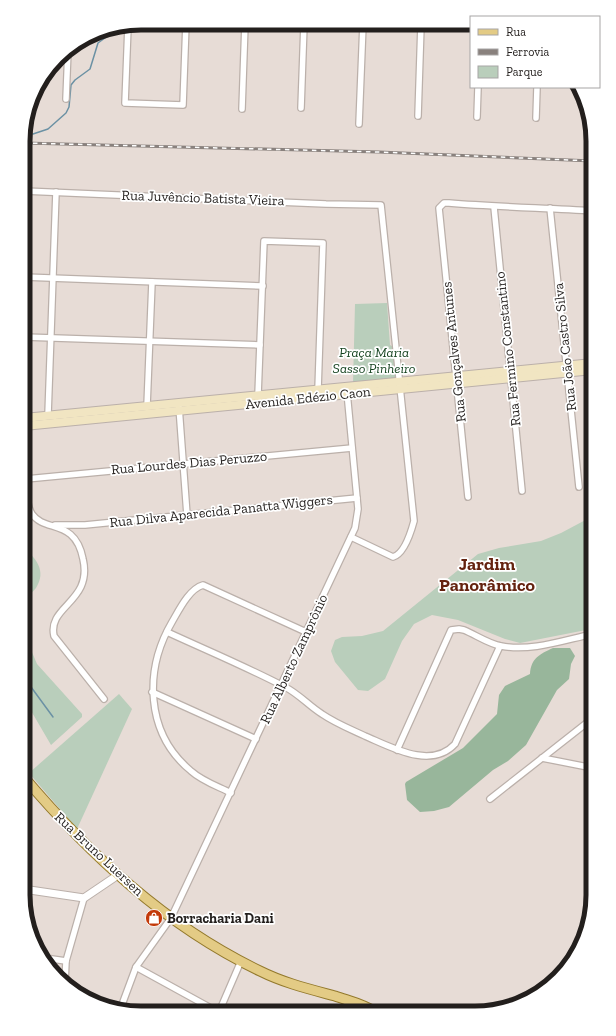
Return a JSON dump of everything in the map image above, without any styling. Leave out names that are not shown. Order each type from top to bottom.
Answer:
[{"type":"main road","name":"Avenida Edézio Caon","points":[[30,425],[179,407],[567,369],[586,365]]},
{"type":"main road","name":"Avenida Edézio Caon","points":[[567,369],[586,370]]},
{"type":"main road","name":"Avenida Edézio Caon","points":[[30,417],[147,406],[179,407],[258,395],[318,390],[347,390]]},
{"type":"main road","name":"Rua Bruno Luersen","points":[[30,784],[72,832],[118,875],[171,918],[241,961],[276,978],[362,1006]]},
{"type":"street","points":[[128,31],[125,103],[184,105],[186,30]]},
{"type":"street","points":[[242,109],[245,30]]},
{"type":"street","points":[[301,108],[304,30]]},
{"type":"street","points":[[359,124],[363,30]]},
{"type":"street","points":[[418,116],[421,30]]},
{"type":"street","points":[[66,99],[68,58]]},
{"type":"street","points":[[477,117],[478,88]]},
{"type":"street","points":[[536,118],[537,88]]},
{"type":"street","name":"Rua Juvêncio Batista Vieira","points":[[30,191],[381,205],[401,385]]},
{"type":"street","points":[[48,415],[56,192]]},
{"type":"street","name":"Rua Gonçalves Antunes","points":[[468,497],[439,208],[444,203],[494,207]]},
{"type":"street","points":[[494,207],[586,211]]},
{"type":"street","name":"Rua Fermino Constantino","points":[[494,207],[522,491]]},
{"type":"street","name":"Rua João Castro Silva","points":[[550,208],[579,487]]},
{"type":"street","points":[[258,395],[264,241],[324,243],[318,390]]},
{"type":"street","points":[[30,277],[262,286]]},
{"type":"street","points":[[147,406],[152,282]]},
{"type":"street","points":[[30,337],[260,345]]},
{"type":"street","points":[[350,537],[393,557],[399,554],[413,526],[415,515],[401,385]]},
{"type":"street","name":"Rua Alberto Zamprônio","points":[[122,1004],[136,967],[171,918],[357,522],[357,498],[347,390]]},
{"type":"street","points":[[179,407],[187,515]]},
{"type":"street","name":"Rua Lourdes Dias Peruzzo","points":[[30,479],[352,448]]},
{"type":"street","name":"Rua Dilva Aparecida Panatta Wiggers","points":[[55,526],[85,525],[357,498]]},
{"type":"street","points":[[30,509],[31,513],[39,520],[63,528],[77,542],[84,560],[84,577],[75,598],[55,619],[53,630],[57,641],[104,699]]},
{"type":"street","name":"Rua Dilva Aparecida Panatta Wiggers","points":[[71,535],[85,525]]},
{"type":"street","points":[[231,793],[192,772],[175,755],[158,724],[152,692],[155,666],[167,632],[187,599],[196,589],[203,585],[306,632]]},
{"type":"street","points":[[397,750],[449,634],[455,629],[464,630],[500,646],[528,647],[586,635]]},
{"type":"street","points":[[167,632],[281,685],[294,692],[327,718],[397,750],[410,754],[433,755],[446,752],[459,738],[500,646]]},
{"type":"street","points":[[152,692],[256,738]]},
{"type":"street","points":[[490,799],[586,723]]},
{"type":"street","points":[[542,758],[586,767]]},
{"type":"street","points":[[65,975],[66,960],[84,898],[118,875]]},
{"type":"street","points":[[30,890],[84,898]]},
{"type":"street","points":[[51,958],[66,960]]},
{"type":"street","points":[[221,1006],[241,961]]},
{"type":"street","points":[[136,967],[207,1006]]},
{"type":"green space","name":"Praça Maria Sasso Pinheiro","points":[[387,303],[390,345],[393,347],[397,379],[353,384],[355,304]]},
{"type":"green space","points":[[586,520],[586,630],[520,643],[505,639],[458,620],[432,615],[414,624],[402,641],[385,679],[368,691],[358,690],[335,662],[331,651],[335,640],[342,637],[362,636],[383,631],[478,554],[499,548],[541,541],[561,533]]},
{"type":"green space","points":[[30,554],[36,560],[40,570],[39,582],[30,594]]},
{"type":"green space","points":[[30,648],[37,664],[82,714],[82,717],[51,745],[30,709]]},
{"type":"green space","points":[[553,648],[570,648],[575,656],[571,664],[569,679],[557,690],[526,745],[508,761],[493,770],[449,807],[434,811],[420,812],[407,800],[406,782],[463,748],[497,714],[499,695],[505,686],[530,674],[534,660],[544,652]]},
{"type":"green space","points":[[119,694],[132,709],[77,829],[30,774],[30,772]]},
{"type":"waterway","points":[[33,134],[48,129],[66,113],[69,107],[71,85],[75,80],[90,69],[98,43],[109,35]]},
{"type":"waterway","points":[[30,686],[53,717]]},
{"type":"railway","points":[[30,143],[379,152],[586,161]]},
{"type":"place","name":"Borracharia Dani","points":[[154,918]]},
{"type":"district","name":"Jardim Panorâmico","points":[[487,574]]}]
